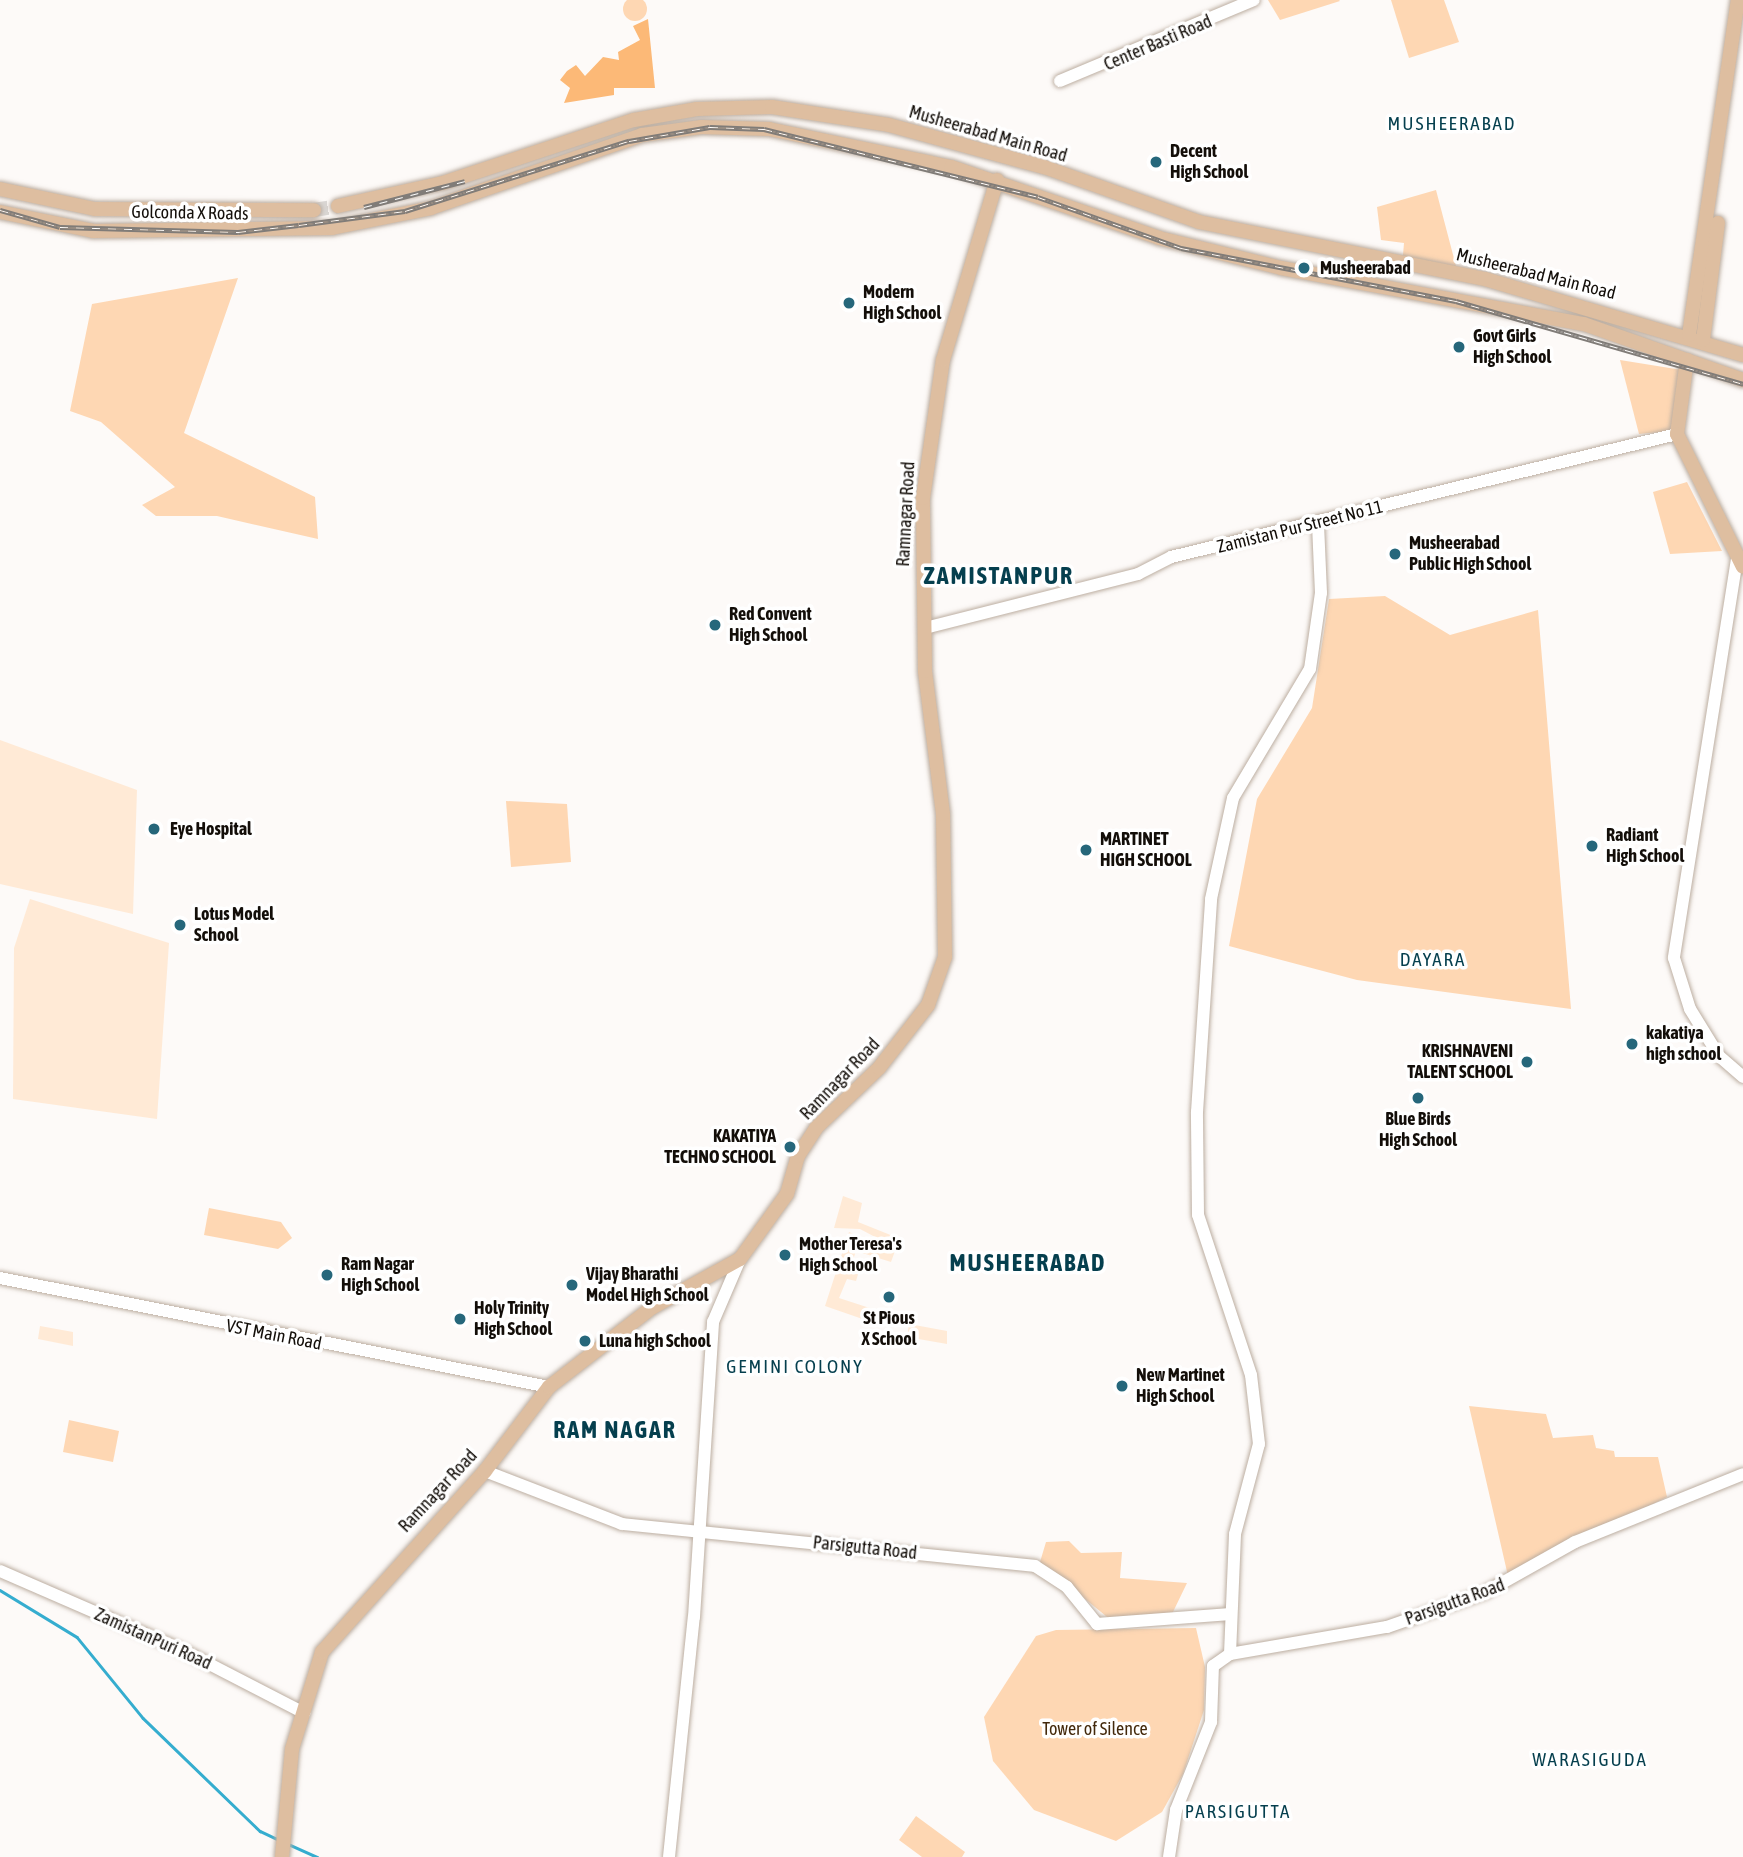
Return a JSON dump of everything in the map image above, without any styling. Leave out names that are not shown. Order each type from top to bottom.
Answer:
[{"type":"main road","points":[[1696,337],[1738,0]]},
{"type":"main road","points":[[1696,337],[1743,19]]},
{"type":"main road","name":"Musheerabad Main Road","points":[[338,206],[383,198],[565,139],[664,114],[732,106],[810,112],[1044,167],[1199,222],[1543,294],[1696,337],[1743,355]]},
{"type":"main road","name":"Musheerabad Main Road","points":[[381,220],[430,208],[570,155],[701,127],[811,134],[997,180],[1159,238],[1321,276],[1555,318],[1632,340],[1743,380]]},
{"type":"main road","points":[[907,158],[912,134]]},
{"type":"main road","points":[[565,139],[570,155]]},
{"type":"main road","name":"Ramnagar Road","points":[[282,1857],[292,1749],[323,1652],[485,1471],[548,1387],[653,1307],[740,1259],[786,1194],[798,1156],[816,1128],[879,1068],[928,1005],[945,957],[943,814],[925,628],[921,546],[929,445],[948,337],[997,180]]},
{"type":"main road","points":[[0,189],[95,209],[314,210]]},
{"type":"main road","name":"Golconda X Roads","points":[[0,212],[93,231],[299,231],[381,220]]},
{"type":"main road","points":[[296,212],[299,231]]},
{"type":"main road","points":[[1538,314],[1543,294]]},
{"type":"main road","points":[[1555,318],[1560,299]]},
{"type":"main road","points":[[1632,340],[1637,320]]},
{"type":"main road","points":[[1693,361],[1685,386],[1677,434],[1740,563]]},
{"type":"street","name":"Center Basti Road","points":[[1060,81],[1254,0]]},
{"type":"street","name":"Zamistan Pur Street No 11","points":[[925,628],[1138,574],[1171,557],[1318,524],[1677,434]]},
{"type":"street","points":[[1169,1857],[1176,1810],[1211,1722],[1213,1666],[1230,1654],[1235,1534],[1259,1444],[1251,1375],[1198,1215],[1197,1112],[1211,898],[1233,798],[1310,669],[1321,593],[1318,524]]},
{"type":"street","points":[[1740,563],[1674,958],[1690,1009],[1719,1056],[1743,1077]]},
{"type":"street","points":[[669,1857],[699,1530],[713,1322],[740,1259]]},
{"type":"street","name":"VST Main Road","points":[[0,1278],[548,1387]]},
{"type":"street","name":"Parsigutta Road","points":[[485,1471],[622,1524],[1035,1566],[1067,1587],[1097,1624],[1231,1614]]},
{"type":"street","name":"Parsigutta Road","points":[[1230,1654],[1387,1627],[1484,1593],[1575,1542],[1743,1474]]},
{"type":"street","points":[[0,1571],[0,1578]]},
{"type":"street","name":"ZamistanPuri Road","points":[[0,1571],[186,1651],[304,1713]]},
{"type":"shaded area","points":[[648,19],[655,88],[614,88],[614,95],[564,103],[570,88],[560,80],[567,71],[576,65],[585,76],[603,57],[619,60],[618,52],[640,40],[633,26]]},
{"type":"shaded area","points":[[0,740],[137,790],[133,914],[0,884]]},
{"type":"shaded area","name":"Eye Hospital","points":[[154,821],[160,823],[160,835],[154,837],[148,835],[146,829],[148,823]]},
{"type":"shaded area","points":[[30,899],[169,943],[157,1119],[13,1099],[14,948]]},
{"type":"shaded area","points":[[843,1196],[862,1203],[858,1222],[898,1238],[894,1247],[860,1229],[834,1228]]},
{"type":"shaded area","points":[[849,1232],[895,1251],[891,1262],[856,1251],[851,1266],[859,1271],[856,1281],[847,1279],[839,1298],[882,1312],[877,1324],[825,1306]]},
{"type":"shaded area","points":[[909,1324],[947,1331],[947,1344],[907,1337]]},
{"type":"shaded area","points":[[40,1326],[73,1332],[73,1346],[38,1339]]},
{"type":"green space","points":[[635,-3],[646,4],[647,9],[640,20],[635,21],[624,14],[623,9],[630,-2]]},
{"type":"green space","points":[[1268,0],[1339,0],[1340,1],[1280,20]]},
{"type":"green space","points":[[1391,0],[1444,0],[1459,42],[1409,58]]},
{"type":"green space","points":[[1436,190],[1456,266],[1452,274],[1402,267],[1404,243],[1381,240],[1377,207]]},
{"type":"green space","points":[[238,278],[184,433],[315,497],[318,539],[217,516],[156,516],[142,505],[175,487],[101,422],[70,411],[92,304]]},
{"type":"green space","points":[[1620,360],[1682,370],[1671,431],[1639,434]]},
{"type":"green space","points":[[1687,482],[1722,551],[1670,554],[1653,492]]},
{"type":"green space","points":[[1385,596],[1450,635],[1538,610],[1571,1009],[1357,980],[1229,946],[1257,799],[1312,708],[1329,599]]},
{"type":"green space","points":[[506,801],[567,804],[571,862],[511,867]]},
{"type":"green space","points":[[209,1208],[281,1222],[292,1238],[278,1249],[204,1235]]},
{"type":"green space","points":[[1469,1406],[1546,1414],[1553,1438],[1593,1435],[1596,1448],[1614,1451],[1615,1457],[1658,1457],[1667,1497],[1508,1576]]},
{"type":"green space","points":[[69,1420],[119,1431],[113,1462],[63,1452]]},
{"type":"green space","points":[[1069,1541],[1081,1553],[1122,1552],[1120,1578],[1187,1583],[1172,1614],[1112,1621],[1040,1562],[1046,1542]]},
{"type":"green space","name":"Tower of Silence","points":[[1196,1628],[1205,1667],[1204,1710],[1183,1774],[1162,1812],[1116,1841],[1034,1810],[993,1761],[984,1717],[1036,1636],[1056,1630]]},
{"type":"green space","points":[[916,1816],[965,1852],[962,1857],[922,1857],[899,1840]]},
{"type":"waterway","points":[[0,1590],[77,1637],[143,1718],[260,1831],[279,1840]]},
{"type":"waterway","points":[[288,1844],[317,1857]]},
{"type":"tunnel","points":[[314,210],[338,206]]},
{"type":"railway","points":[[0,210],[60,227],[238,232],[405,211],[629,141],[710,127],[764,129],[1038,197],[1181,248],[1456,301],[1743,384]]},
{"type":"railway","points":[[364,207],[465,181]]},
{"type":"place","name":"Decent High School","points":[[1156,162]]},
{"type":"place","name":"Musheerabad","points":[[1304,268]]},
{"type":"place","name":"Modern High School","points":[[849,303]]},
{"type":"place","name":"Govt Girls High School","points":[[1459,347]]},
{"type":"place","name":"Musheerabad Public High School","points":[[1395,554]]},
{"type":"place","name":"Red Convent High School","points":[[715,625]]},
{"type":"place","name":"Eye Hospital","points":[[154,829]]},
{"type":"place","name":"Radiant High School","points":[[1592,846]]},
{"type":"place","name":"MARTINET HIGH SCHOOL","points":[[1086,850]]},
{"type":"place","name":"Lotus Model School","points":[[180,925]]},
{"type":"place","name":"kakatiya high school","points":[[1632,1044]]},
{"type":"place","name":"KRISHNAVENI TALENT SCHOOL","points":[[1527,1062]]},
{"type":"place","name":"Blue Birds High School","points":[[1418,1098]]},
{"type":"place","name":"KAKATIYA TECHNO SCHOOL","points":[[790,1147]]},
{"type":"place","name":"Mother Teresa's High School","points":[[785,1255]]},
{"type":"place","name":"Ram Nagar High School","points":[[327,1275]]},
{"type":"place","name":"Vijay Bharathi Model High School","points":[[572,1285]]},
{"type":"place","name":"St Pious X School","points":[[889,1297]]},
{"type":"place","name":"Holy Trinity High School","points":[[460,1319]]},
{"type":"place","name":"Luna high School","points":[[585,1341]]},
{"type":"place","name":"New Martinet High School","points":[[1122,1386]]},
{"type":"district","name":"MUSHEERABAD","points":[[1452,124]]},
{"type":"district","name":"ZAMISTANPUR","points":[[999,576]]},
{"type":"district","name":"DAYARA","points":[[1433,960]]},
{"type":"district","name":"MUSHEERABAD","points":[[1028,1263]]},
{"type":"district","name":"GEMINI COLONY","points":[[795,1367]]},
{"type":"district","name":"RAM NAGAR","points":[[615,1430]]},
{"type":"district","name":"WARASIGUDA","points":[[1590,1760]]},
{"type":"district","name":"PARSIGUTTA","points":[[1238,1812]]}]
